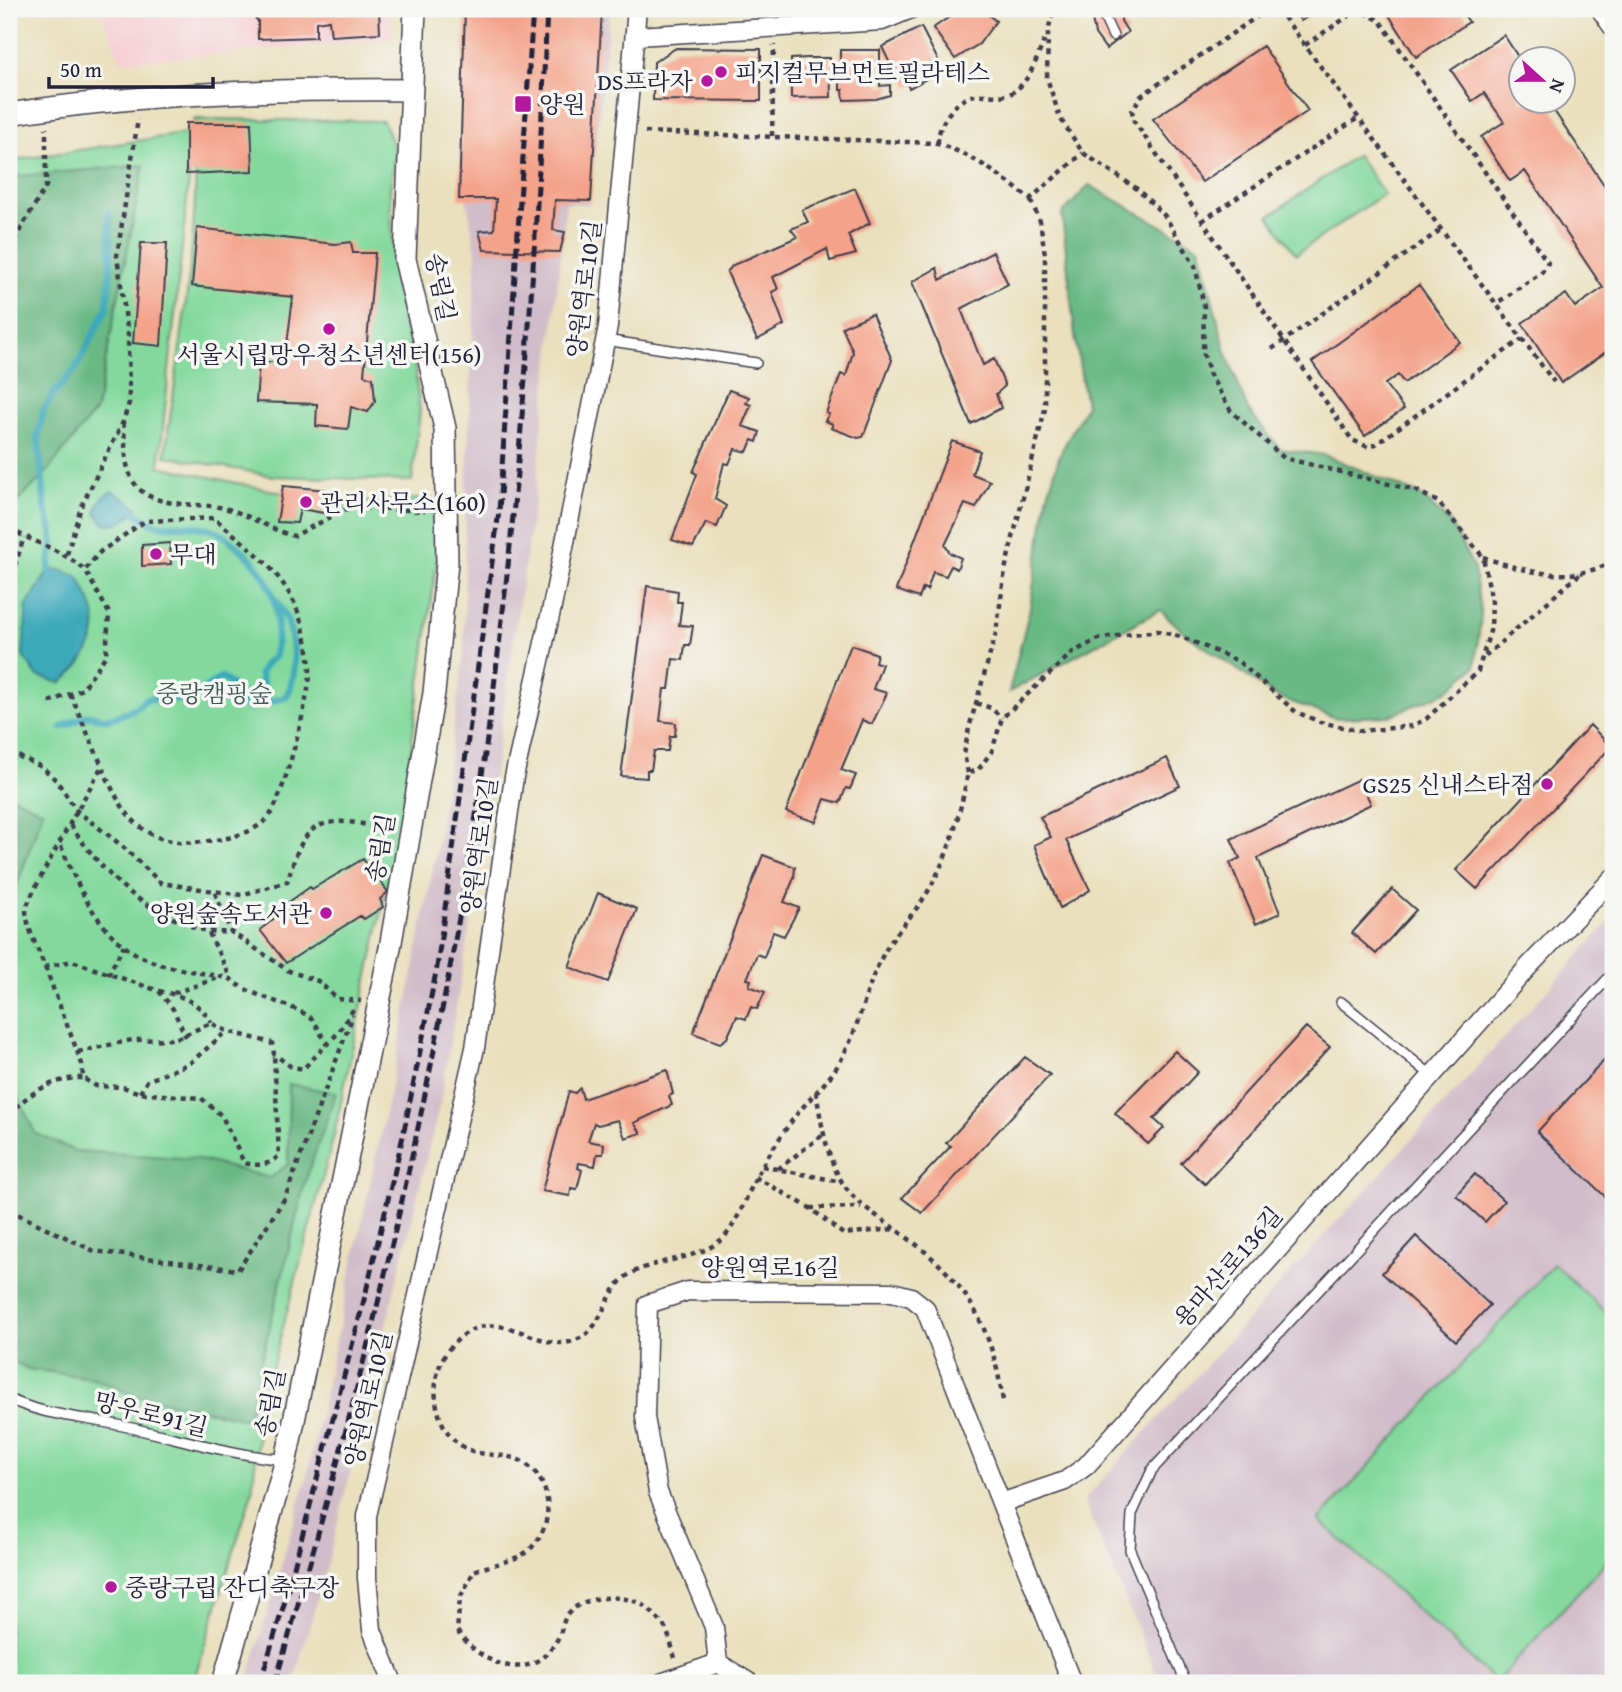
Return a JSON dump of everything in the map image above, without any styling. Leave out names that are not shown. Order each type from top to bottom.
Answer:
[{"type":"street","name":"송림길","points":[[223,1683],[286,1460],[390,948],[434,693],[447,563],[445,429],[405,259],[415,9]]},
{"type":"street","name":"양원역로10길","points":[[393,1683],[372,1630],[367,1578],[367,1516],[475,1048],[513,777],[552,607],[605,340],[637,36],[637,9]]},
{"type":"street","points":[[637,36],[768,21],[883,15],[911,9]]},
{"type":"street","points":[[1602,9],[1613,24]]},
{"type":"street","points":[[9,114],[230,93],[412,90]]},
{"type":"street","name":"용마산로136길","points":[[1001,1503],[1065,1481],[1086,1466],[1558,933],[1613,878]]},
{"type":"street","name":"양원역로16길","points":[[718,1663],[714,1627],[658,1492],[645,1417],[648,1304],[688,1291],[892,1292],[911,1297],[925,1308],[1001,1503]]},
{"type":"street","points":[[1001,1503],[1072,1683]]},
{"type":"street","points":[[661,1683],[718,1663],[750,1683]]},
{"type":"lane","points":[[1105,9],[1104,19],[1113,36]]},
{"type":"lane","points":[[605,340],[756,363]]},
{"type":"lane","points":[[1186,1683],[1130,1550],[1132,1514],[1152,1470],[1613,973]]},
{"type":"lane","points":[[1341,1002],[1431,1076]]},
{"type":"lane","name":"망우로91길","points":[[9,1399],[34,1410],[138,1429],[204,1448],[286,1460]]},
{"type":"path","points":[[968,773],[978,770],[992,751],[1002,718],[1073,652],[1101,639],[1130,633],[1158,631],[1238,660],[1296,712],[1331,725],[1361,731],[1412,726],[1426,719],[1478,671],[1485,656],[1492,602],[1483,557],[1438,502],[1417,491],[1284,458],[1231,411],[1210,375],[1203,352],[1204,306],[1195,266],[1165,216],[1136,188],[1083,153],[1060,118],[1047,78],[1048,32],[1053,9]]},
{"type":"path","points":[[1268,9],[1141,96],[1132,111],[1138,129],[1352,440],[1368,447],[1522,339]]},
{"type":"path","points":[[1278,9],[1554,382]]},
{"type":"path","points":[[1305,45],[1358,10],[1378,20],[1385,28],[1548,263],[1541,273],[1497,303]]},
{"type":"path","points":[[768,21],[772,136]]},
{"type":"path","points":[[938,144],[940,127],[945,117],[964,101],[976,95],[1005,95],[1021,86],[1048,32]]},
{"type":"path","points":[[9,249],[46,186],[43,109]]},
{"type":"path","points":[[67,554],[81,507],[123,422],[129,403],[128,335],[117,256],[139,114]]},
{"type":"path","points":[[1202,221],[1359,117]]},
{"type":"path","points":[[641,132],[938,144],[984,164],[1030,199],[1040,221],[1045,255],[1045,409],[1005,570],[996,633],[964,754],[968,773],[951,842],[931,888],[881,958],[840,1062],[762,1166],[726,1235],[701,1251],[628,1275],[613,1290],[598,1322],[576,1340],[549,1343],[525,1331],[497,1325],[472,1331],[449,1349],[435,1377],[437,1406],[447,1433],[469,1450],[518,1460],[540,1477],[549,1502],[545,1532],[527,1553],[474,1572],[464,1589],[460,1598],[457,1630],[472,1650],[496,1664],[519,1668],[540,1658],[557,1641],[568,1614],[590,1601],[614,1597],[642,1605],[664,1625],[677,1664]]},
{"type":"path","points":[[1030,199],[1083,153]]},
{"type":"path","points":[[1272,349],[1441,229]]},
{"type":"path","points":[[123,422],[129,471],[136,485],[160,502],[215,506],[244,513],[279,532],[294,536],[350,508],[371,506],[447,512]]},
{"type":"path","points":[[70,694],[125,814],[152,836],[178,842],[206,842],[245,834],[271,814],[287,771],[310,675],[307,646],[295,606],[265,560],[214,518],[145,521],[100,552],[85,570]]},
{"type":"path","points":[[9,528],[40,545],[67,554],[85,570],[109,613],[106,655],[83,689],[49,702]]},
{"type":"path","points":[[9,585],[24,537]]},
{"type":"path","points":[[1483,557],[1537,573],[1582,573]]},
{"type":"path","points":[[1485,656],[1582,573],[1613,561]]},
{"type":"path","points":[[976,702],[991,708],[1002,718]]},
{"type":"path","points":[[9,752],[42,767],[56,780],[77,811],[121,845],[161,883],[241,895],[287,882],[299,847],[312,830],[335,823],[370,824],[387,832]]},
{"type":"path","points":[[83,1078],[77,1052],[26,910],[28,899],[61,846],[102,766]]},
{"type":"path","points":[[70,825],[100,867],[119,886],[152,909],[209,933],[231,932],[289,971],[318,981],[337,999],[360,1001]]},
{"type":"path","points":[[61,846],[95,917],[124,945],[154,962],[231,979]]},
{"type":"path","points":[[213,892],[218,894],[231,932]]},
{"type":"path","points":[[209,933],[236,985],[312,1018],[327,1045]]},
{"type":"path","points":[[108,975],[124,945]]},
{"type":"path","points":[[9,1115],[21,1099],[33,1093],[71,1077],[83,1078],[96,1086],[201,1098],[222,1116],[244,1163],[258,1166],[270,1164],[279,1156],[272,1043],[227,1031],[211,1023],[206,1011],[174,993],[108,975],[72,961],[46,967]]},
{"type":"path","points":[[174,993],[222,977]]},
{"type":"path","points":[[159,991],[173,1009],[186,1037]]},
{"type":"path","points":[[274,1054],[290,1066],[303,1069],[327,1045],[360,1001]]},
{"type":"path","points":[[9,1210],[94,1251],[238,1270],[285,1198],[360,1001]]},
{"type":"path","points":[[77,1052],[132,1040],[186,1037],[211,1023]]},
{"type":"path","points":[[140,1093],[147,1081],[190,1063],[227,1031]]},
{"type":"path","points":[[816,1092],[824,1134],[843,1182],[862,1207],[895,1228],[933,1258],[960,1287],[982,1321],[997,1360],[1003,1401]]},
{"type":"path","points":[[777,1169],[824,1134]]},
{"type":"path","points":[[762,1166],[843,1182]]},
{"type":"path","points":[[755,1177],[810,1208],[843,1234],[895,1228]]},
{"type":"path","points":[[810,1208],[862,1207]]},
{"type":"shaded area","points":[[100,9],[391,9],[392,39],[121,62]]},
{"type":"shaded area","points":[[468,9],[610,9],[590,204],[566,203],[536,489],[481,860],[440,1103],[329,1559],[293,1683],[247,1683],[306,1480],[392,1082],[436,852],[464,654],[465,525],[476,253],[460,161]]},
{"type":"shaded area","points":[[1613,918],[1613,1683],[1160,1683],[1084,1500]]},
{"type":"green space","points":[[194,119],[383,121],[395,151],[390,190],[395,285],[415,369],[420,411],[412,481],[273,476],[165,456],[192,245],[196,161]]},
{"type":"green space","name":"중랑캠핑숲","points":[[194,132],[159,466],[333,504],[431,498],[437,560],[401,821],[333,1139],[261,1410],[252,1492],[193,1683],[9,1683],[9,161]]},
{"type":"green space","points":[[1357,155],[1384,194],[1296,254],[1269,216]]},
{"type":"green space","points":[[144,165],[96,410],[45,474],[9,510],[9,177]]},
{"type":"green space","points":[[1089,185],[1199,247],[1226,352],[1248,410],[1280,449],[1325,455],[1420,495],[1450,522],[1474,568],[1481,616],[1475,667],[1446,692],[1389,716],[1335,718],[1276,696],[1186,634],[1160,610],[1009,692],[1030,608],[1047,498],[1060,454],[1086,406],[1075,336],[1062,214]]},
{"type":"green space","points":[[9,795],[43,811],[9,908]]},
{"type":"green space","points":[[9,1077],[35,1133],[75,1151],[197,1159],[270,1178],[288,1164],[289,1084],[336,1093],[305,1182],[247,1419],[134,1395],[93,1378],[28,1369],[9,1359]]},
{"type":"green space","points":[[1554,1264],[1613,1319],[1613,1554],[1496,1682],[1319,1520]]},
{"type":"water","points":[[113,491],[137,507],[124,520],[105,524],[96,513],[102,499]]},
{"type":"water","points":[[49,570],[61,570],[79,577],[91,604],[95,623],[95,633],[88,652],[75,670],[60,683],[37,676],[23,656],[27,605]]},
{"type":"building","points":[[247,9],[379,9],[380,33],[331,36],[329,20],[316,22],[316,37],[258,39],[258,21]]},
{"type":"building","points":[[465,9],[602,9],[591,201],[555,200],[553,230],[565,232],[560,252],[484,250],[479,231],[494,230],[496,199],[459,199]]},
{"type":"building","points":[[789,9],[823,9],[823,14],[794,14]]},
{"type":"building","points":[[948,9],[981,9],[996,21],[979,44],[955,59],[933,28],[951,16],[946,12]]},
{"type":"building","points":[[1090,9],[1121,9],[1121,21],[1128,32],[1106,49],[1095,34]]},
{"type":"building","points":[[1292,9],[1319,9],[1301,21]]},
{"type":"building","points":[[1385,9],[1460,9],[1469,22],[1416,57]]},
{"type":"building","points":[[921,27],[943,70],[909,88],[904,77],[898,80],[882,47]]},
{"type":"building","points":[[1504,35],[1511,46],[1506,46],[1506,116],[1557,116],[1613,198],[1613,347],[1561,383],[1522,323],[1566,294],[1575,307],[1603,288],[1525,171],[1510,181],[1481,137],[1504,122],[1484,93],[1472,101],[1451,70]]},
{"type":"building","points":[[1263,46],[1308,111],[1202,182],[1153,119]]},
{"type":"building","name":"DS프라자","points":[[676,48],[761,49],[761,101],[653,100],[654,62]]},
{"type":"building","points":[[840,50],[880,50],[880,86],[890,85],[890,95],[876,99],[844,100],[843,90],[840,90]]},
{"type":"building","points":[[830,58],[831,97],[791,98],[791,59]]},
{"type":"building","points":[[186,123],[251,123],[253,171],[186,174]]},
{"type":"building","points":[[855,188],[870,223],[848,235],[856,254],[830,261],[827,249],[773,277],[778,289],[772,292],[784,325],[757,340],[727,272],[733,265],[797,237],[791,229],[808,222],[802,210]]},
{"type":"building","name":"서울시립망우청소년센터(156)","points":[[197,228],[335,244],[351,242],[353,253],[375,253],[364,375],[373,378],[375,401],[368,412],[351,407],[348,429],[316,426],[317,404],[256,402],[259,364],[285,360],[293,297],[192,286]]},
{"type":"building","points":[[141,243],[167,243],[161,346],[133,343]]},
{"type":"building","points":[[993,252],[1008,284],[961,309],[983,365],[994,359],[1005,386],[996,394],[1001,408],[971,424],[912,282],[937,268],[940,280]]},
{"type":"building","points":[[1419,285],[1460,342],[1404,383],[1398,375],[1385,384],[1404,409],[1365,436],[1312,362]]},
{"type":"building","points":[[872,314],[892,360],[863,437],[858,438],[831,428],[833,424],[825,421],[841,374],[846,376],[853,352],[842,327]]},
{"type":"building","points":[[729,390],[749,397],[746,403],[751,405],[742,426],[760,432],[757,442],[752,440],[747,452],[735,449],[729,464],[724,463],[715,499],[726,506],[717,527],[706,523],[693,547],[672,540],[697,474],[693,472]]},
{"type":"building","points":[[952,441],[980,451],[972,474],[990,481],[976,508],[965,504],[945,545],[950,553],[961,558],[957,569],[951,566],[946,576],[933,572],[927,590],[923,588],[919,598],[896,590]]},
{"type":"building","name":"관리사무소(160)","points":[[283,486],[328,490],[332,495],[330,514],[300,509],[297,523],[277,522]]},
{"type":"building","name":"무대","points":[[170,543],[171,564],[142,566],[142,545]]},
{"type":"building","points":[[647,586],[678,591],[677,602],[682,602],[679,625],[693,626],[690,645],[685,645],[683,660],[673,659],[669,689],[664,689],[660,721],[676,723],[675,736],[670,736],[668,751],[654,751],[647,778],[621,776]]},
{"type":"building","points":[[851,645],[877,654],[875,662],[882,664],[873,689],[887,693],[872,724],[862,720],[841,770],[856,775],[850,789],[846,788],[840,803],[825,799],[816,822],[786,812]]},
{"type":"building","points":[[1590,725],[1611,747],[1477,889],[1456,870]]},
{"type":"building","points":[[1167,758],[1180,786],[1066,840],[1090,890],[1060,908],[1034,845],[1051,837],[1040,817]]},
{"type":"building","points":[[1359,779],[1371,804],[1258,858],[1280,913],[1256,924],[1230,863],[1240,858],[1231,839]]},
{"type":"building","points":[[763,855],[795,867],[794,878],[784,902],[799,908],[784,936],[773,932],[764,957],[757,954],[747,979],[751,980],[749,986],[765,992],[757,1009],[751,1007],[746,1019],[737,1016],[727,1038],[720,1043],[693,1033]]},
{"type":"building","name":"양원숲속도서관","points":[[363,859],[388,892],[380,899],[383,907],[364,919],[360,916],[286,963],[260,930],[278,915],[276,911],[310,887],[312,889]]},
{"type":"building","points":[[1392,889],[1416,910],[1376,954],[1352,933]]},
{"type":"building","points":[[598,893],[637,909],[608,982],[569,967]]},
{"type":"building","points":[[1306,1027],[1330,1047],[1205,1184],[1181,1163]]},
{"type":"building","points":[[1175,1051],[1198,1072],[1154,1119],[1164,1128],[1148,1144],[1115,1113]]},
{"type":"building","points":[[1613,1051],[1613,1204],[1537,1132]]},
{"type":"building","points":[[1025,1057],[1050,1075],[922,1213],[902,1198],[951,1146],[946,1143]]},
{"type":"building","points":[[667,1070],[673,1094],[669,1096],[672,1105],[634,1123],[641,1133],[625,1138],[618,1120],[598,1125],[594,1123],[588,1141],[604,1144],[603,1154],[597,1154],[595,1166],[579,1163],[578,1168],[582,1170],[577,1189],[571,1188],[570,1196],[542,1191],[569,1091],[575,1093],[580,1088],[583,1099]]},
{"type":"building","points":[[1475,1174],[1504,1201],[1485,1222],[1456,1195]]},
{"type":"building","points":[[1416,1236],[1490,1305],[1456,1341],[1382,1273]]},
{"type":"waterway","points":[[49,570],[53,537],[45,506],[38,435],[43,412],[51,397],[76,368],[107,308],[111,264],[109,213]]},
{"type":"waterway","points":[[62,727],[88,715],[105,719],[115,717],[136,708],[146,699],[181,699],[201,692],[221,677],[230,684],[249,709],[261,699],[263,685],[260,674],[266,663],[274,657],[278,624],[273,595],[249,557],[214,530],[197,526],[160,525],[141,517],[129,507]]},
{"type":"waterway","points":[[260,700],[273,701],[286,697],[293,674],[291,635],[276,601]]},
{"type":"railway","points":[[260,1683],[285,1601],[365,1296],[403,1136],[437,967],[499,511],[533,9]]},
{"type":"railway","points":[[275,1683],[336,1467],[391,1250],[459,920],[491,709],[514,510],[537,209],[547,9]]},
{"type":"place","name":"피지컬무브먼트필라테스","points":[[721,72]]},
{"type":"place","name":"DS프라자","points":[[707,81]]},
{"type":"place","name":"양원","points":[[523,104]]},
{"type":"place","name":"서울시립망우청소년센터(156)","points":[[329,329]]},
{"type":"place","name":"관리사무소(160)","points":[[306,502]]},
{"type":"place","name":"무대","points":[[156,554]]},
{"type":"place","name":"GS25 신내스타점","points":[[1547,784]]},
{"type":"place","name":"양원숲속도서관","points":[[326,913]]},
{"type":"place","name":"중랑구립 잔디축구장","points":[[111,1587]]}]
